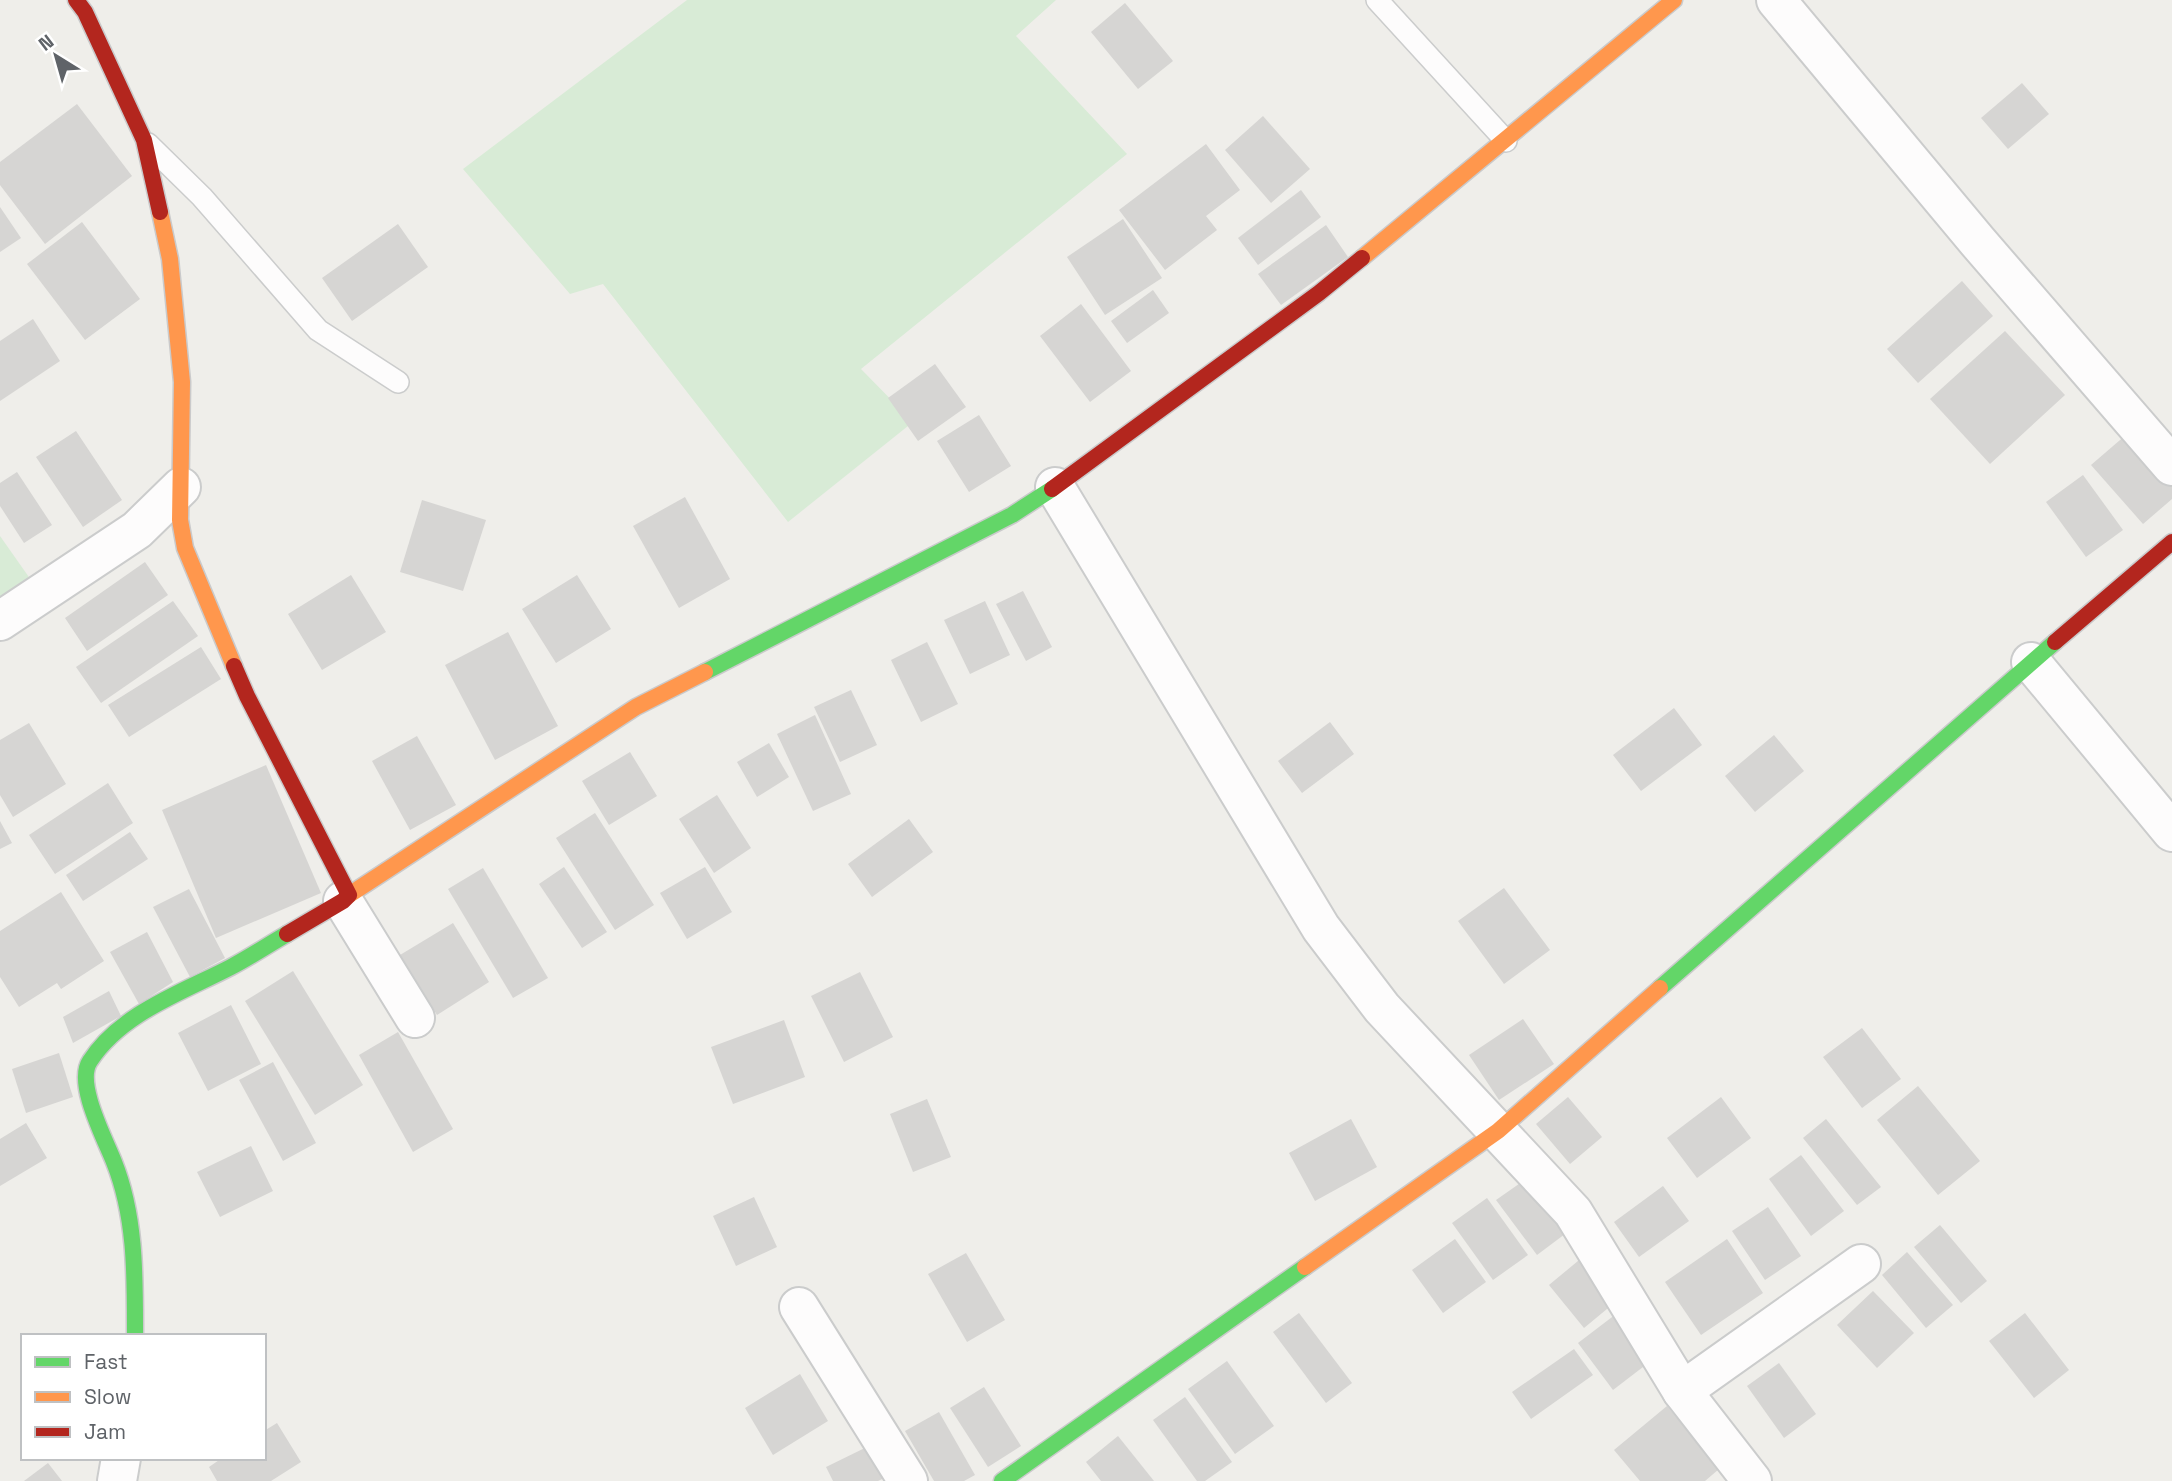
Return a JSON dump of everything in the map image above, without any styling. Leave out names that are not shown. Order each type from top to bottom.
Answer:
[{"type":"street","points":[[76,0],[85,12],[144,141],[170,258],[182,382],[180,520],[185,548],[247,696],[346,898],[415,1018]]},
{"type":"street","points":[[135,1334],[135,1270],[125,1190],[86,1091],[88,1063],[118,1030],[165,1000],[233,966],[346,898],[636,707],[1012,515],[1319,292],[1506,141],[1674,0]]},
{"type":"street","points":[[1776,0],[1969,231],[2172,466]]},
{"type":"street","points":[[1055,486],[1321,928],[1382,1008],[1573,1212],[1682,1391],[1752,1481]]},
{"type":"street","points":[[0,621],[136,530],[181,487]]},
{"type":"street","points":[[1002,1481],[1498,1131],[2031,662],[2172,542]]},
{"type":"street","points":[[2031,662],[2172,832]]},
{"type":"street","points":[[1682,1391],[1861,1264]]},
{"type":"street","points":[[799,1307],[908,1481]]},
{"type":"street","points":[[117,1481],[121,1460]]},
{"type":"lane","points":[[1377,0],[1506,141]]},
{"type":"lane","points":[[144,141],[202,197],[318,330],[398,382]]},
{"type":"green space","points":[[687,0],[1056,0],[1016,36],[1127,154],[861,369],[913,422],[788,522],[603,284],[570,294],[463,169]]},
{"type":"green space","points":[[0,536],[38,590],[0,611]]},
{"type":"building","points":[[1125,3],[1173,61],[1138,89],[1091,32]]},
{"type":"building","points":[[2022,83],[2049,114],[2008,149],[1981,118]]},
{"type":"building","points":[[77,104],[132,176],[45,244],[0,185],[0,162]]},
{"type":"building","points":[[1263,116],[1310,169],[1271,203],[1225,150]]},
{"type":"building","points":[[1206,144],[1240,190],[1206,216],[1217,230],[1165,270],[1119,210]]},
{"type":"building","points":[[1301,190],[1321,217],[1258,265],[1238,238]]},
{"type":"building","points":[[0,207],[21,238],[0,252]]},
{"type":"building","points":[[1123,219],[1162,278],[1105,315],[1067,257]]},
{"type":"building","points":[[82,222],[140,299],[85,340],[27,264]]},
{"type":"building","points":[[398,224],[428,267],[352,321],[322,278]]},
{"type":"building","points":[[1326,225],[1348,257],[1281,305],[1258,274]]},
{"type":"building","points":[[1962,281],[1993,316],[1918,383],[1887,349]]},
{"type":"building","points":[[1153,290],[1169,313],[1127,343],[1111,321]]},
{"type":"building","points":[[1081,304],[1131,371],[1090,402],[1040,336]]},
{"type":"building","points":[[33,319],[60,361],[0,401],[0,341]]},
{"type":"building","points":[[2005,331],[2065,395],[1990,464],[1930,399]]},
{"type":"building","points":[[935,364],[966,407],[918,441],[888,398]]},
{"type":"building","points":[[979,415],[1011,466],[969,492],[937,441]]},
{"type":"building","points":[[2134,428],[2172,470],[2172,499],[2143,524],[2091,465]]},
{"type":"building","points":[[76,431],[122,500],[83,527],[36,457]]},
{"type":"building","points":[[17,472],[52,525],[24,543],[0,506],[0,483]]},
{"type":"building","points":[[2083,475],[2123,530],[2086,557],[2046,502]]},
{"type":"building","points":[[685,497],[730,579],[679,608],[633,526]]},
{"type":"building","points":[[422,500],[486,520],[463,591],[400,572]]},
{"type":"building","points":[[145,562],[168,595],[87,651],[65,618]]},
{"type":"building","points":[[351,575],[386,632],[322,670],[288,614]]},
{"type":"building","points":[[577,575],[611,629],[556,663],[522,609]]},
{"type":"building","points":[[1023,591],[1052,647],[1026,661],[996,604]]},
{"type":"building","points":[[173,601],[198,636],[101,703],[76,667]]},
{"type":"building","points":[[985,601],[1010,655],[970,674],[944,620]]},
{"type":"building","points":[[508,632],[558,726],[495,760],[445,665]]},
{"type":"building","points":[[927,642],[958,704],[921,722],[891,660]]},
{"type":"building","points":[[201,647],[221,679],[129,737],[108,705]]},
{"type":"building","points":[[851,690],[877,745],[840,762],[814,707]]},
{"type":"building","points":[[1674,708],[1702,745],[1641,791],[1613,755]]},
{"type":"building","points":[[815,715],[851,794],[813,811],[777,734]]},
{"type":"building","points":[[1330,722],[1354,754],[1302,793],[1278,761]]},
{"type":"building","points":[[29,723],[66,784],[13,817],[0,795],[0,740]]},
{"type":"building","points":[[1774,735],[1804,771],[1755,812],[1725,776]]},
{"type":"building","points":[[417,736],[456,805],[410,830],[372,761]]},
{"type":"building","points":[[769,743],[789,777],[757,797],[737,762]]},
{"type":"building","points":[[630,752],[657,796],[609,825],[582,781]]},
{"type":"building","points":[[266,765],[321,893],[216,938],[162,810]]},
{"type":"building","points":[[108,783],[133,823],[55,874],[29,835]]},
{"type":"building","points":[[717,795],[751,848],[714,873],[679,819]]},
{"type":"building","points":[[595,813],[654,905],[615,930],[556,838]]},
{"type":"building","points":[[909,819],[933,852],[872,897],[848,864]]},
{"type":"building","points":[[0,821],[12,843],[0,849]]},
{"type":"building","points":[[130,832],[148,859],[83,901],[66,875]]},
{"type":"building","points":[[564,867],[607,932],[582,948],[539,884]]},
{"type":"building","points":[[705,867],[732,912],[687,939],[660,893]]},
{"type":"building","points":[[483,868],[548,978],[513,998],[448,889]]},
{"type":"building","points":[[1504,888],[1550,950],[1504,984],[1458,921]]},
{"type":"building","points":[[189,889],[225,958],[190,977],[153,907]]},
{"type":"building","points":[[61,892],[104,961],[61,989],[57,983],[19,1007],[0,977],[0,931]]},
{"type":"building","points":[[453,923],[489,982],[437,1015],[400,955]]},
{"type":"building","points":[[147,932],[173,982],[139,1004],[110,952]]},
{"type":"building","points":[[293,971],[363,1085],[315,1115],[245,1001]]},
{"type":"building","points":[[860,972],[893,1037],[844,1062],[811,996]]},
{"type":"building","points":[[109,991],[121,1016],[73,1043],[63,1017]]},
{"type":"building","points":[[231,1005],[261,1064],[208,1091],[178,1033]]},
{"type":"building","points":[[1523,1019],[1554,1064],[1499,1100],[1469,1055]]},
{"type":"building","points":[[784,1020],[805,1077],[733,1104],[711,1047]]},
{"type":"building","points":[[1862,1028],[1901,1079],[1862,1108],[1823,1057]]},
{"type":"building","points":[[398,1032],[453,1129],[413,1152],[359,1055]]},
{"type":"building","points":[[59,1053],[73,1097],[26,1113],[12,1069]]},
{"type":"building","points":[[273,1062],[316,1143],[283,1161],[239,1080]]},
{"type":"building","points":[[1918,1086],[1980,1161],[1938,1195],[1877,1120]]},
{"type":"building","points":[[1568,1097],[1602,1137],[1570,1164],[1536,1124]]},
{"type":"building","points":[[1721,1097],[1751,1138],[1697,1178],[1667,1138]]},
{"type":"building","points":[[927,1099],[951,1157],[913,1172],[890,1114]]},
{"type":"building","points":[[1351,1119],[1377,1167],[1315,1201],[1289,1153]]},
{"type":"building","points":[[1826,1119],[1881,1187],[1857,1205],[1803,1138]]},
{"type":"building","points":[[26,1123],[47,1158],[0,1186],[0,1139]]},
{"type":"building","points":[[251,1146],[273,1191],[220,1217],[197,1172]]},
{"type":"building","points":[[1801,1155],[1844,1211],[1811,1236],[1769,1179]]},
{"type":"building","points":[[1529,1177],[1569,1231],[1537,1255],[1496,1200]]},
{"type":"building","points":[[1663,1186],[1689,1221],[1639,1257],[1614,1222]]},
{"type":"building","points":[[754,1197],[777,1247],[736,1266],[713,1216]]},
{"type":"building","points":[[1487,1198],[1528,1255],[1493,1280],[1452,1223]]},
{"type":"building","points":[[1768,1207],[1801,1256],[1765,1280],[1732,1231]]},
{"type":"building","points":[[1940,1225],[1987,1281],[1961,1303],[1914,1247]]},
{"type":"building","points":[[1455,1239],[1486,1282],[1443,1313],[1412,1270]]},
{"type":"building","points":[[1727,1239],[1763,1293],[1701,1335],[1665,1282]]},
{"type":"building","points":[[1907,1252],[1953,1305],[1926,1328],[1882,1275]]},
{"type":"building","points":[[966,1253],[1005,1320],[967,1342],[928,1274]]},
{"type":"building","points":[[1584,1256],[1619,1299],[1584,1328],[1549,1285]]},
{"type":"building","points":[[1873,1291],[1914,1333],[1877,1368],[1837,1325]]},
{"type":"building","points":[[1620,1311],[1656,1357],[1613,1390],[1578,1343]]},
{"type":"building","points":[[1299,1313],[1352,1383],[1326,1403],[1273,1332]]},
{"type":"building","points":[[2025,1313],[2069,1370],[2034,1398],[1989,1341]]},
{"type":"building","points":[[1574,1349],[1593,1375],[1531,1419],[1512,1392]]},
{"type":"building","points":[[1227,1361],[1274,1426],[1235,1454],[1188,1389]]},
{"type":"building","points":[[1779,1363],[1816,1414],[1784,1438],[1747,1386]]},
{"type":"building","points":[[800,1374],[828,1421],[773,1455],[745,1408]]},
{"type":"building","points":[[984,1387],[1021,1446],[988,1467],[950,1408]]},
{"type":"building","points":[[1185,1397],[1232,1462],[1205,1481],[1197,1481],[1153,1420]]},
{"type":"building","points":[[1667,1406],[1719,1469],[1705,1481],[1640,1481],[1614,1450]]},
{"type":"building","points":[[939,1412],[975,1475],[964,1481],[934,1481],[905,1431]]},
{"type":"building","points":[[277,1423],[301,1462],[271,1481],[217,1481],[209,1467],[219,1460],[266,1460],[266,1430]]},
{"type":"building","points":[[1118,1436],[1154,1481],[1101,1481],[1086,1462]]},
{"type":"building","points":[[875,1443],[891,1475],[878,1481],[833,1481],[826,1467]]},
{"type":"building","points":[[48,1463],[62,1481],[24,1481]]},
{"type":"traffic: fast","points":[[705,672],[1012,515],[1052,489]]},
{"type":"traffic: fast","points":[[1660,988],[2055,642]]},
{"type":"traffic: fast","points":[[135,1334],[134,1270],[127,1204],[114,1162],[93,1111],[86,1071],[103,1044],[136,1017],[287,934]]},
{"type":"traffic: fast","points":[[1002,1481],[1305,1267]]},
{"type":"traffic: slow","points":[[1362,258],[1674,0]]},
{"type":"traffic: slow","points":[[160,212],[170,259],[182,382],[180,520],[185,548],[234,666]]},
{"type":"traffic: slow","points":[[349,895],[636,707],[705,672]]},
{"type":"traffic: slow","points":[[1305,1267],[1498,1131],[1660,988]]},
{"type":"traffic: jam","points":[[76,0],[85,12],[144,140],[160,212]]},
{"type":"traffic: jam","points":[[1052,489],[1319,293],[1362,258]]},
{"type":"traffic: jam","points":[[2055,642],[2172,542]]},
{"type":"traffic: jam","points":[[234,666],[349,895],[287,934]]}]
